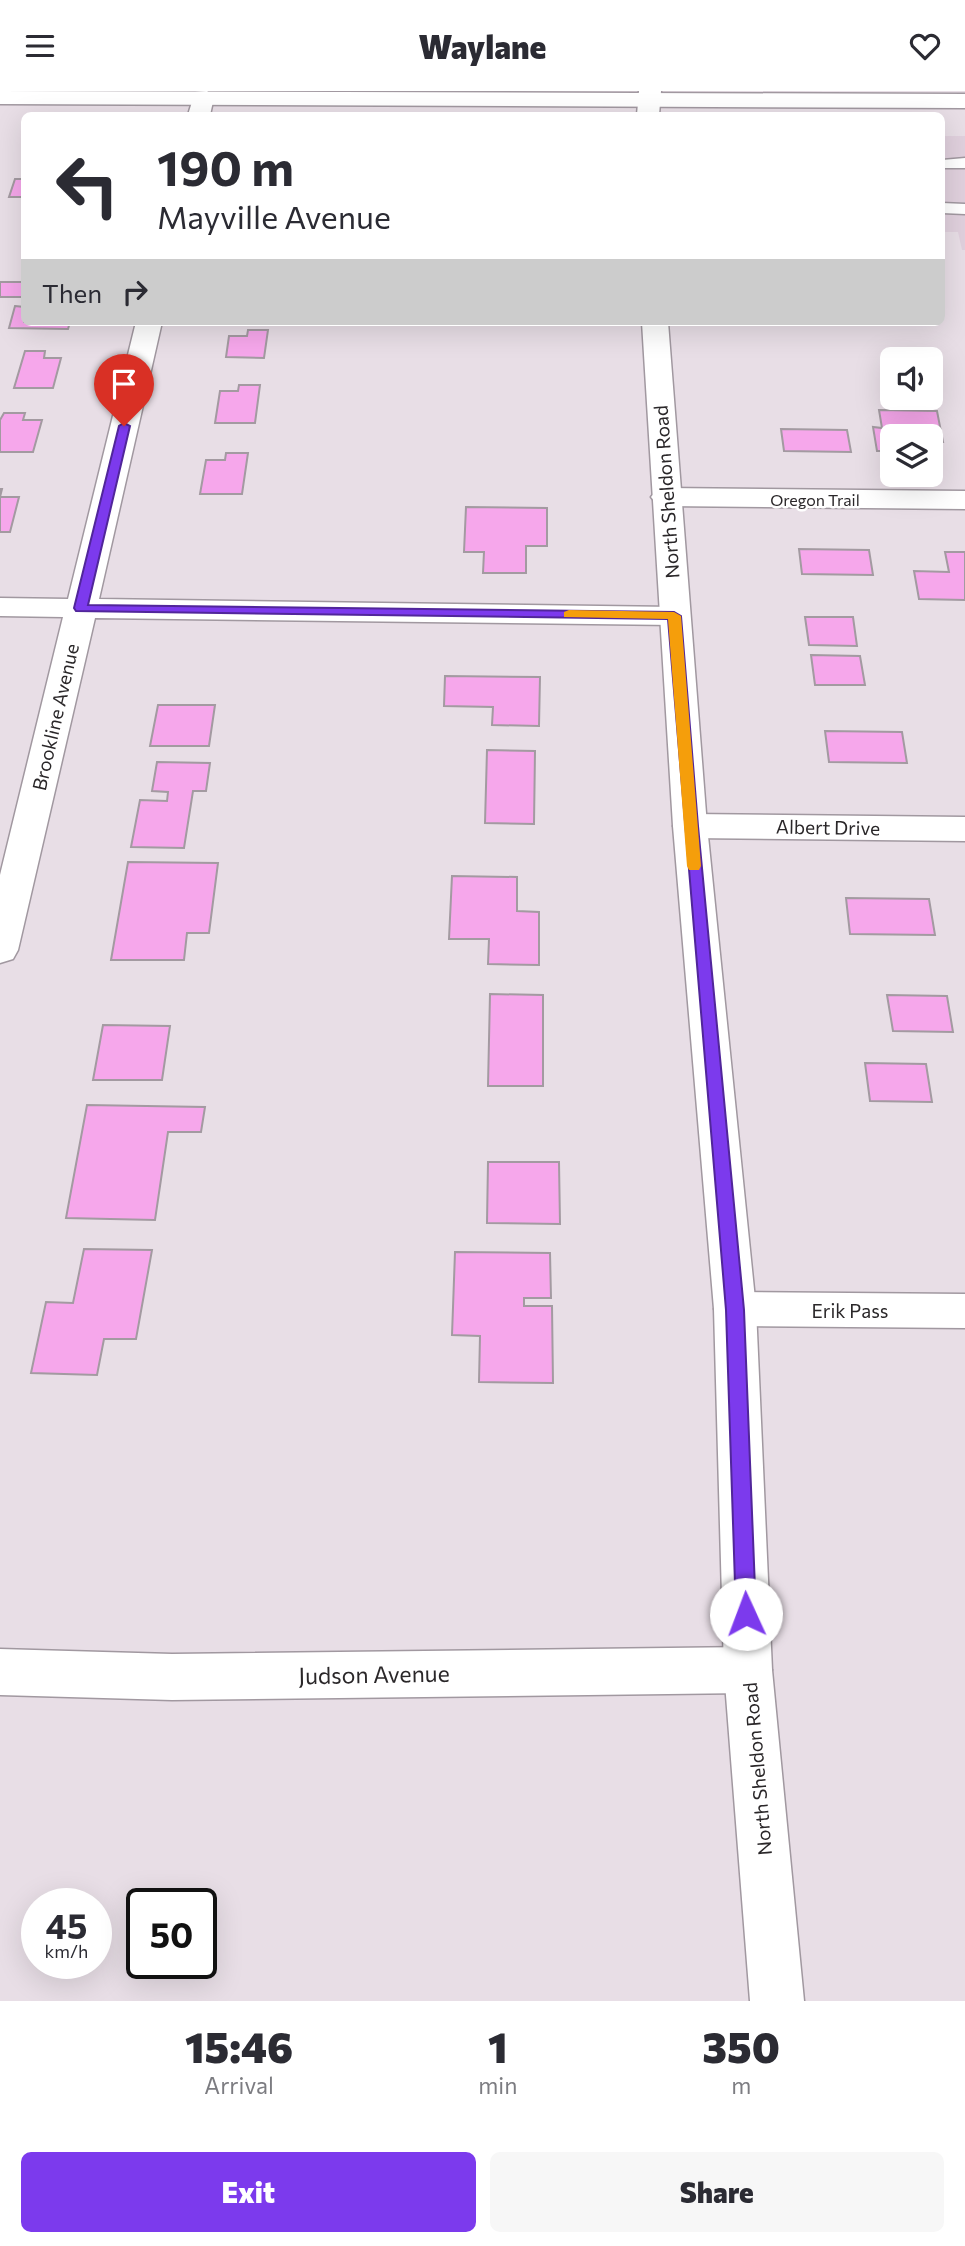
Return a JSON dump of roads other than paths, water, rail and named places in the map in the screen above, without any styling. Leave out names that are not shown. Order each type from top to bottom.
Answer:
[{"type":"street","points":[[0,97],[175,94],[201,106],[950,97]]},
{"type":"street","name":"Brookline Avenue","points":[[0,950],[148,326]]},
{"type":"street","name":"North Sheldon Road","points":[[655,326],[690,826],[735,1310],[748,1670],[777,2001]]},
{"type":"street","name":"Oregon Trail","points":[[666,498],[965,500]]},
{"type":"street","points":[[0,607],[674,616]]},
{"type":"street","name":"Albert Drive","points":[[690,826],[965,829]]},
{"type":"street","name":"Erik Pass","points":[[735,1310],[965,1311]]},
{"type":"street","name":"Judson Avenue","points":[[0,1672],[172,1677],[748,1670]]},
{"type":"lane","points":[[945,164],[965,163]]},
{"type":"lane","points":[[945,208],[965,209]]}]
